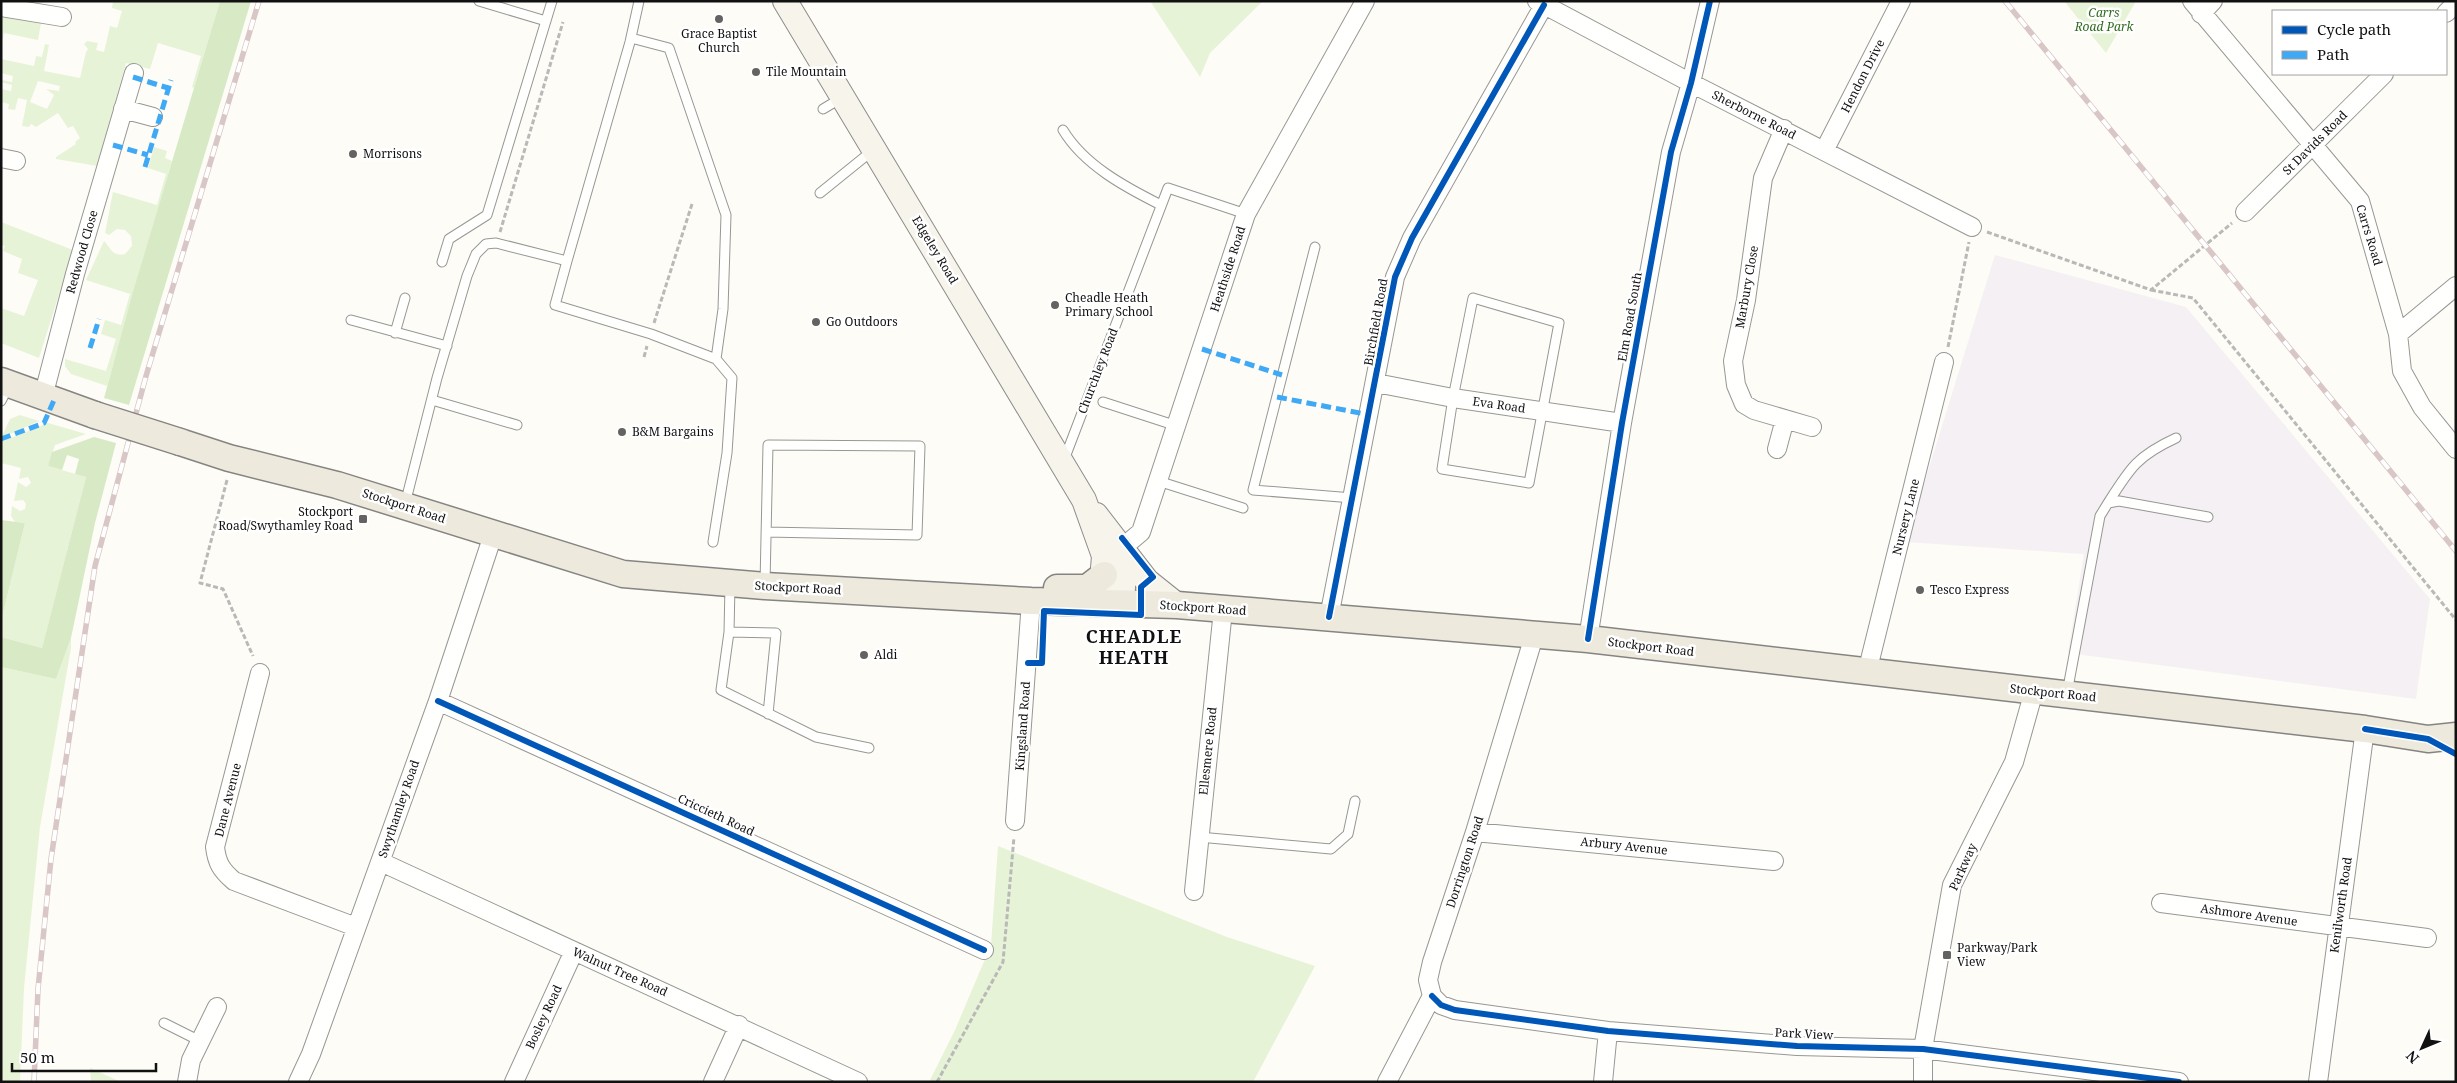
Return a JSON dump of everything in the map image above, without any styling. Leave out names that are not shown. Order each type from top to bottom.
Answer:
[{"type":"main road","name":"Edgeley Road","points":[[785,1],[833,103],[874,149],[1084,500],[1147,581],[1177,605]]},
{"type":"main road","name":"Stockport Road","points":[[4,389],[43,396],[95,415],[232,459],[337,485],[623,574],[765,586],[1031,601],[1177,605],[1588,639],[2066,696],[2365,729],[2428,739],[2456,736]]},
{"type":"main road","name":"Edgeley Road","points":[[1084,500],[1104,556],[1101,594],[1115,604]]},
{"type":"main road","points":[[1115,604],[1123,550]]},
{"type":"main road","points":[[1031,601],[1046,588],[1087,588],[1104,575]]},
{"type":"main road","name":"Stockport Road","points":[[2428,739],[2456,754]]},
{"type":"street","name":"Heathside Road","points":[[1123,550],[1141,532],[1246,214],[1365,1]]},
{"type":"street","name":"Elm Road South","points":[[1588,639],[1622,423],[1671,152],[1691,83],[1710,1]]},
{"type":"street","name":"Hendon Drive","points":[[1824,151],[1901,1]]},
{"type":"street","name":"Sherborne Road","points":[[1541,3],[1691,83],[1972,227]]},
{"type":"street","name":"Birchfield Road","points":[[1329,617],[1376,383],[1395,277],[1412,238],[1541,3]]},
{"type":"street","points":[[2447,12],[2456,3]]},
{"type":"street","name":"Carrs Road","points":[[2202,5],[2360,201],[2398,334],[2402,371],[2422,407],[2456,449]]},
{"type":"street","points":[[1,6],[62,17]]},
{"type":"street","name":"Redwood Close","points":[[43,396],[74,274],[134,73]]},
{"type":"street","name":"St Davids Road","points":[[2246,212],[2383,75]]},
{"type":"street","points":[[123,109],[153,118]]},
{"type":"street","name":"Marbury Close","points":[[1784,129],[1763,178],[1746,300],[1733,361],[1736,384],[1744,404],[1754,410],[1812,427]]},
{"type":"street","points":[[2398,334],[2456,286]]},
{"type":"street","name":"Nursery Lane","points":[[1867,672],[1944,362]]},
{"type":"street","name":"Eva Road","points":[[1376,383],[1453,398],[1622,423]]},
{"type":"street","points":[[1777,449],[1785,419]]},
{"type":"street","name":"Swythamley Road","points":[[298,1082],[311,1054],[381,862],[438,701],[493,535]]},
{"type":"street","name":"Kingsland Road","points":[[1016,821],[1031,601]]},
{"type":"street","name":"Ellesmere Road","points":[[1194,891],[1223,610]]},
{"type":"street","name":"Dorrington Road","points":[[1432,996],[1428,980],[1432,962],[1475,832],[1534,636]]},
{"type":"street","name":"Dane Avenue","points":[[260,673],[216,847],[217,860],[221,871],[234,880],[356,927]]},
{"type":"street","name":"Parkway","points":[[1923,1082],[1923,1050],[1952,885],[2014,762],[2034,691]]},
{"type":"street","name":"Criccieth Road","points":[[438,701],[984,950]]},
{"type":"street","name":"Kenilworth Road","points":[[2318,1082],[2337,927],[2365,729]]},
{"type":"street","name":"Arbury Avenue","points":[[1475,832],[1774,861]]},
{"type":"street","name":"Walnut Tree Road","points":[[381,862],[858,1082]]},
{"type":"street","name":"Ashmore Avenue","points":[[2161,903],[2427,938]]},
{"type":"street","name":"Bosley Road","points":[[514,1082],[574,951]]},
{"type":"street","points":[[1387,1082],[1432,996]]},
{"type":"street","name":"Park View","points":[[1432,996],[1441,1005],[1455,1010],[1608,1031],[1797,1046],[1923,1050],[2134,1079],[2180,1082]]},
{"type":"street","points":[[187,1082],[191,1060],[217,1007]]},
{"type":"street","points":[[712,1082],[738,1026]]},
{"type":"street","points":[[1603,1082],[1608,1031]]},
{"type":"lane","points":[[479,1],[546,21]]},
{"type":"lane","points":[[442,262],[450,239],[487,215],[552,1]]},
{"type":"lane","points":[[639,1],[555,305],[651,334],[716,359],[732,378],[727,453],[713,542]]},
{"type":"lane","points":[[630,38],[669,48],[726,214],[723,309],[716,359]]},
{"type":"lane","points":[[1063,130],[1072,145],[1085,157],[1134,191],[1161,205]]},
{"type":"lane","points":[[820,194],[874,149]]},
{"type":"lane","name":"Churchley Road","points":[[1063,462],[1168,188],[1246,214]]},
{"type":"lane","points":[[404,506],[467,276],[476,254],[486,244],[496,243],[567,262]]},
{"type":"lane","points":[[1315,247],[1253,490],[1353,498]]},
{"type":"lane","points":[[395,333],[405,298]]},
{"type":"lane","points":[[1473,298],[1559,323],[1541,411],[1530,483],[1442,469],[1453,398],[1473,298]]},
{"type":"lane","points":[[351,320],[447,346]]},
{"type":"lane","points":[[432,400],[517,425]]},
{"type":"lane","points":[[1103,402],[1177,426]]},
{"type":"lane","points":[[2066,696],[2100,516],[2134,464],[2161,445],[2176,438]]},
{"type":"lane","points":[[765,586],[766,532],[768,445],[920,446],[917,535],[766,532]]},
{"type":"lane","points":[[1158,480],[1243,508]]},
{"type":"lane","points":[[2108,503],[2119,501],[2208,517]]},
{"type":"lane","points":[[730,583],[729,632],[720,690],[816,737],[870,748]]},
{"type":"lane","points":[[729,632],[776,633],[768,714]]},
{"type":"lane","points":[[1199,837],[1331,849],[1348,834],[1355,801]]},
{"type":"lane","points":[[164,1023],[200,1041]]},
{"type":"path","points":[[496,243],[562,22]]},
{"type":"path","points":[[644,357],[692,204]]},
{"type":"path","points":[[2151,290],[2246,212]]},
{"type":"path","points":[[1944,362],[1972,227],[2151,290],[2193,298],[2456,620]]},
{"type":"path","points":[[232,459],[200,583],[223,589],[260,673]]},
{"type":"shaded area","points":[[1995,255],[2186,307],[2430,599],[2416,699],[2068,653],[2084,554],[1906,542]]},
{"type":"green space","points":[[113,1],[220,1],[194,88],[192,87],[201,56],[158,43],[150,69],[126,63],[97,166],[56,159],[56,157],[76,144],[75,142],[80,138],[73,126],[68,128],[58,113],[36,127],[31,124],[29,127],[22,126],[27,100],[18,98],[15,110],[8,109],[9,104],[1,102],[1,89],[11,91],[12,85],[1,82],[1,80],[12,82],[13,76],[1,73],[1,59],[34,66],[36,56],[42,57],[45,44],[49,45],[44,71],[80,78],[88,49],[84,44],[87,41],[98,43],[96,50],[104,52],[110,26],[117,28],[122,11],[112,8]],"holes":[[[38,81],[60,86],[59,91],[46,89],[54,95],[47,109],[30,102]]]},
{"type":"green space","points":[[220,1],[251,1],[129,405],[104,398],[133,292]]},
{"type":"green space","points":[[1150,1],[1263,1],[1210,53],[1200,77]]},
{"type":"green space","name":"Carrs Road Park","points":[[2064,1],[2136,1],[2106,53]]},
{"type":"green space","points":[[1,17],[41,23],[38,40],[4,33],[1,45]]},
{"type":"green space","points":[[154,147],[167,151],[165,158],[172,161],[107,386],[71,374],[65,366],[65,359],[106,371],[116,339],[101,334],[105,320],[121,325],[130,294],[86,280],[104,241],[114,253],[121,255],[125,254],[132,246],[131,236],[125,230],[117,229],[109,235],[105,233],[113,192],[157,205],[166,174],[148,168]]},
{"type":"green space","points":[[1,222],[73,250],[39,358],[1,343],[1,308],[24,316],[38,280],[18,273],[22,259],[3,251],[5,246],[1,245]]},
{"type":"green space","points":[[20,415],[39,421],[1,438],[10,419]]},
{"type":"green space","points":[[48,423],[86,434],[55,445],[48,466],[86,477],[42,648],[1,637],[1,621],[25,523],[15,522],[11,516],[12,506],[20,511],[25,509],[26,504],[23,500],[14,501],[18,482],[26,487],[31,483],[28,477],[19,479],[21,468],[1,463],[1,442]]},
{"type":"green space","points":[[94,437],[116,443],[95,523],[71,638],[56,679],[1,667],[1,637],[42,648],[86,477],[75,474],[79,459],[67,455],[62,470],[48,466],[52,452]]},
{"type":"green space","points":[[1,520],[25,523],[1,621]]},
{"type":"green space","points":[[71,638],[71,648],[40,827],[24,988],[20,1082],[1,1082],[1,667],[56,679]]},
{"type":"green space","points":[[998,846],[1227,937],[1315,966],[1253,1082],[929,1082],[955,1030],[991,945]]},
{"type":"green space","points":[[90,1068],[121,1082],[91,1082]]},
{"type":"railway","points":[[34,1082],[38,989],[51,859],[95,566],[146,376],[259,1]]},
{"type":"railway","points":[[2005,1],[2456,551]]},
{"type":"marked path","points":[[133,77],[168,88]]},
{"type":"marked path","points":[[145,167],[171,80]]},
{"type":"marked path","points":[[113,145],[148,155]]},
{"type":"marked path","points":[[90,348],[99,319]]},
{"type":"marked path","points":[[1202,349],[1282,375]]},
{"type":"marked path","points":[[1277,397],[1370,415]]},
{"type":"marked path","points":[[1,439],[44,423],[54,400]]},
{"type":"cycle path","points":[[1588,639],[1622,423],[1671,152],[1691,83],[1710,1]]},
{"type":"cycle path","points":[[1329,617],[1395,277],[1412,238],[1544,5]]},
{"type":"cycle path","points":[[1028,663],[1042,663],[1044,611],[1141,615],[1141,587],[1153,577],[1122,538]]},
{"type":"cycle path","points":[[438,701],[984,950]]},
{"type":"cycle path","points":[[2365,729],[2428,739],[2456,754]]},
{"type":"cycle path","points":[[1432,996],[1441,1005],[1455,1010],[1608,1031],[1797,1046],[1923,1049],[2179,1082]]},
{"type":"place","name":"Grace Baptist Church","points":[[719,19]]},
{"type":"place","name":"Tile Mountain","points":[[756,72]]},
{"type":"place","name":"Morrisons","points":[[353,154]]},
{"type":"place","name":"Cheadle Heath Primary School","points":[[1055,305]]},
{"type":"place","name":"Go Outdoors","points":[[816,322]]},
{"type":"place","name":"B&M Bargains","points":[[622,432]]},
{"type":"place","name":"Stockport Road/Swythamley Road","points":[[363,519]]},
{"type":"place","name":"Tesco Express","points":[[1920,590]]},
{"type":"place","name":"Aldi","points":[[864,655]]},
{"type":"place","name":"Parkway/Park View","points":[[1947,955]]},
{"type":"district","name":"CHEADLE HEATH","points":[[1134,648]]}]
